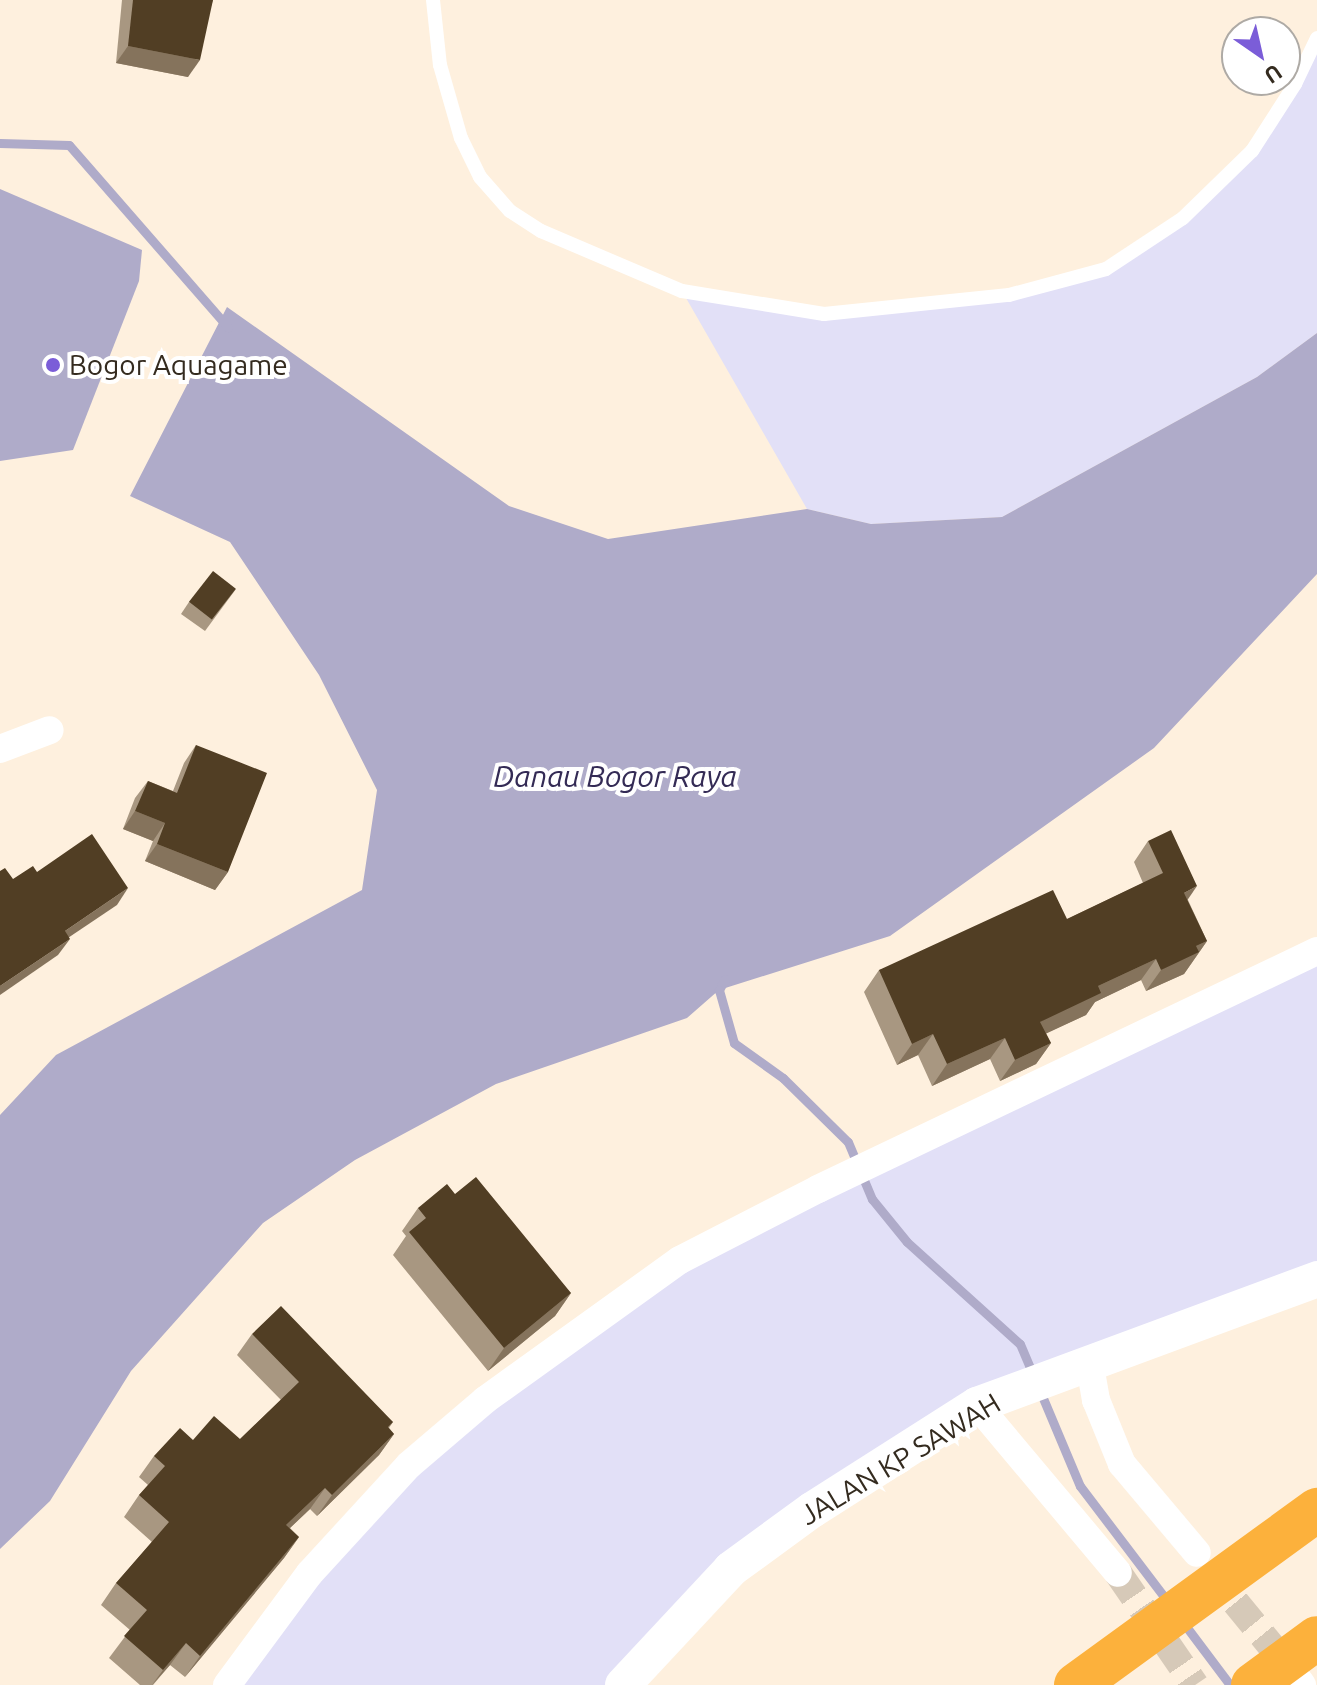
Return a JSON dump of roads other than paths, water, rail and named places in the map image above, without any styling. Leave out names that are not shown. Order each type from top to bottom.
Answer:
[{"type":"highway","points":[[1093,1673],[1317,1510]]},
{"type":"highway","points":[[1253,1685],[1317,1638]]},
{"type":"street","points":[[0,749],[50,730]]},
{"type":"street","points":[[227,1685],[310,1573],[409,1465],[463,1418],[680,1260],[818,1189],[1317,951]]},
{"type":"street","name":"JALAN KP SAWAH","points":[[623,1685],[731,1569],[812,1510],[984,1402],[1317,1279]]},
{"type":"street","points":[[1080,1369],[1122,1464],[1197,1553]]},
{"type":"street","points":[[984,1402],[1118,1573]]},
{"type":"lane","points":[[433,0],[440,65],[461,138],[480,177],[510,211],[541,231],[682,291],[824,314],[1009,295],[1106,269],[1183,218],[1252,151],[1295,84],[1317,38]]},
{"type":"water","name":"Bogor Aquagame","points":[[0,189],[142,250],[139,281],[73,450],[0,461]]},
{"type":"water","name":"Danau Bogor Raya","points":[[227,307],[509,506],[608,539],[807,509],[871,524],[1002,517],[1257,377],[1317,333],[1317,574],[1154,748],[890,936],[719,990],[687,1018],[496,1084],[355,1160],[263,1223],[131,1371],[50,1501],[0,1549],[0,1115],[56,1055],[362,890],[377,790],[319,675],[230,542],[130,496]]},
{"type":"waterway","points":[[0,143],[69,145],[228,327]]},
{"type":"waterway","points":[[725,979],[719,990],[734,1043],[783,1078],[848,1142],[872,1199],[907,1242],[1020,1344],[1034,1377]]},
{"type":"waterway","points":[[1040,1391],[1080,1486],[1168,1602]]},
{"type":"waterway","points":[[1182,1621],[1230,1685]]},
{"type":"tunnel","points":[[1209,1570],[1294,1674]]},
{"type":"tunnel","points":[[1118,1573],[1195,1685]]},
{"type":"place","name":"Bogor Aquagame","points":[[53,365]]}]
